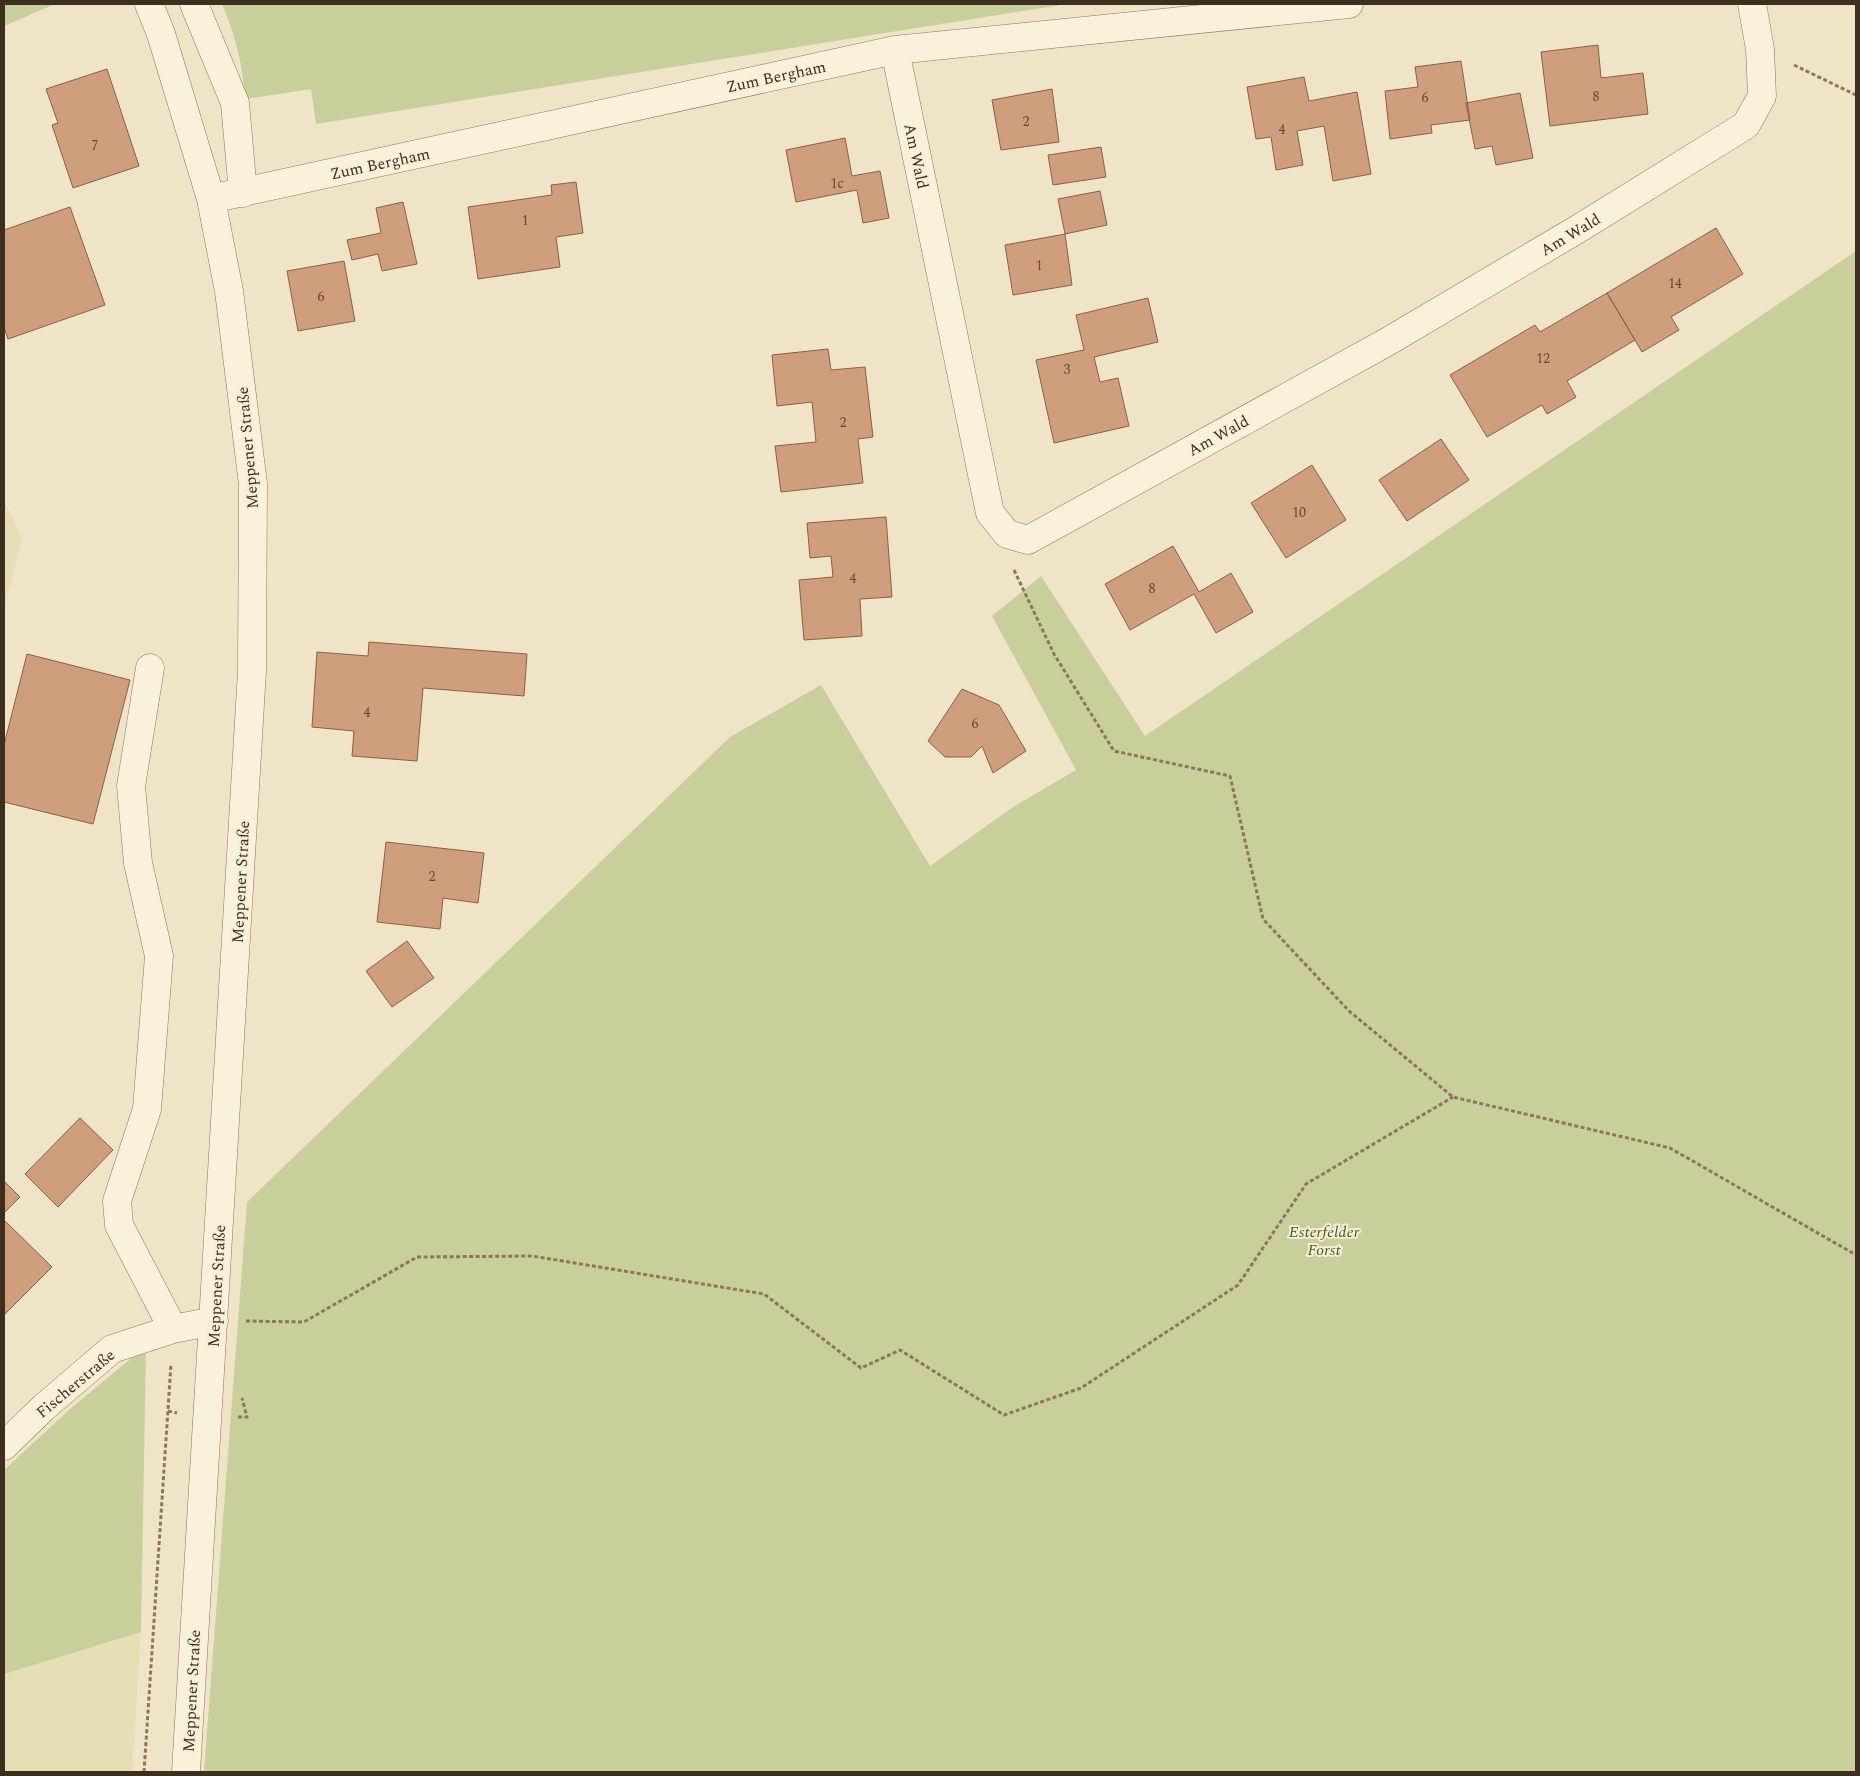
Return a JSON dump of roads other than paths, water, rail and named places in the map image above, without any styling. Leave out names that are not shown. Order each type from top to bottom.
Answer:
[{"type":"street","name":"Meppener Straße","points":[[149,4],[161,34],[211,199],[229,291],[253,484],[252,671],[226,1321],[186,1772]]},
{"type":"street","points":[[194,4],[234,103],[243,193]]},
{"type":"street","name":"Zum Bergham","points":[[211,199],[895,50],[1349,4]]},
{"type":"street","name":"Am Wald","points":[[895,50],[990,513],[1007,534],[1028,540],[1378,346],[1578,229],[1746,125],[1762,96],[1760,49],[1752,4]]},
{"type":"street","points":[[150,668],[131,786],[138,863],[159,956],[147,1109],[117,1201],[119,1225],[173,1329]]},
{"type":"street","name":"Fischerstraße","points":[[4,1446],[43,1408],[112,1350],[173,1329],[226,1321]]},
{"type":"park label","name":"Esterfelder Forst","points":[[1324,1240]]}]
